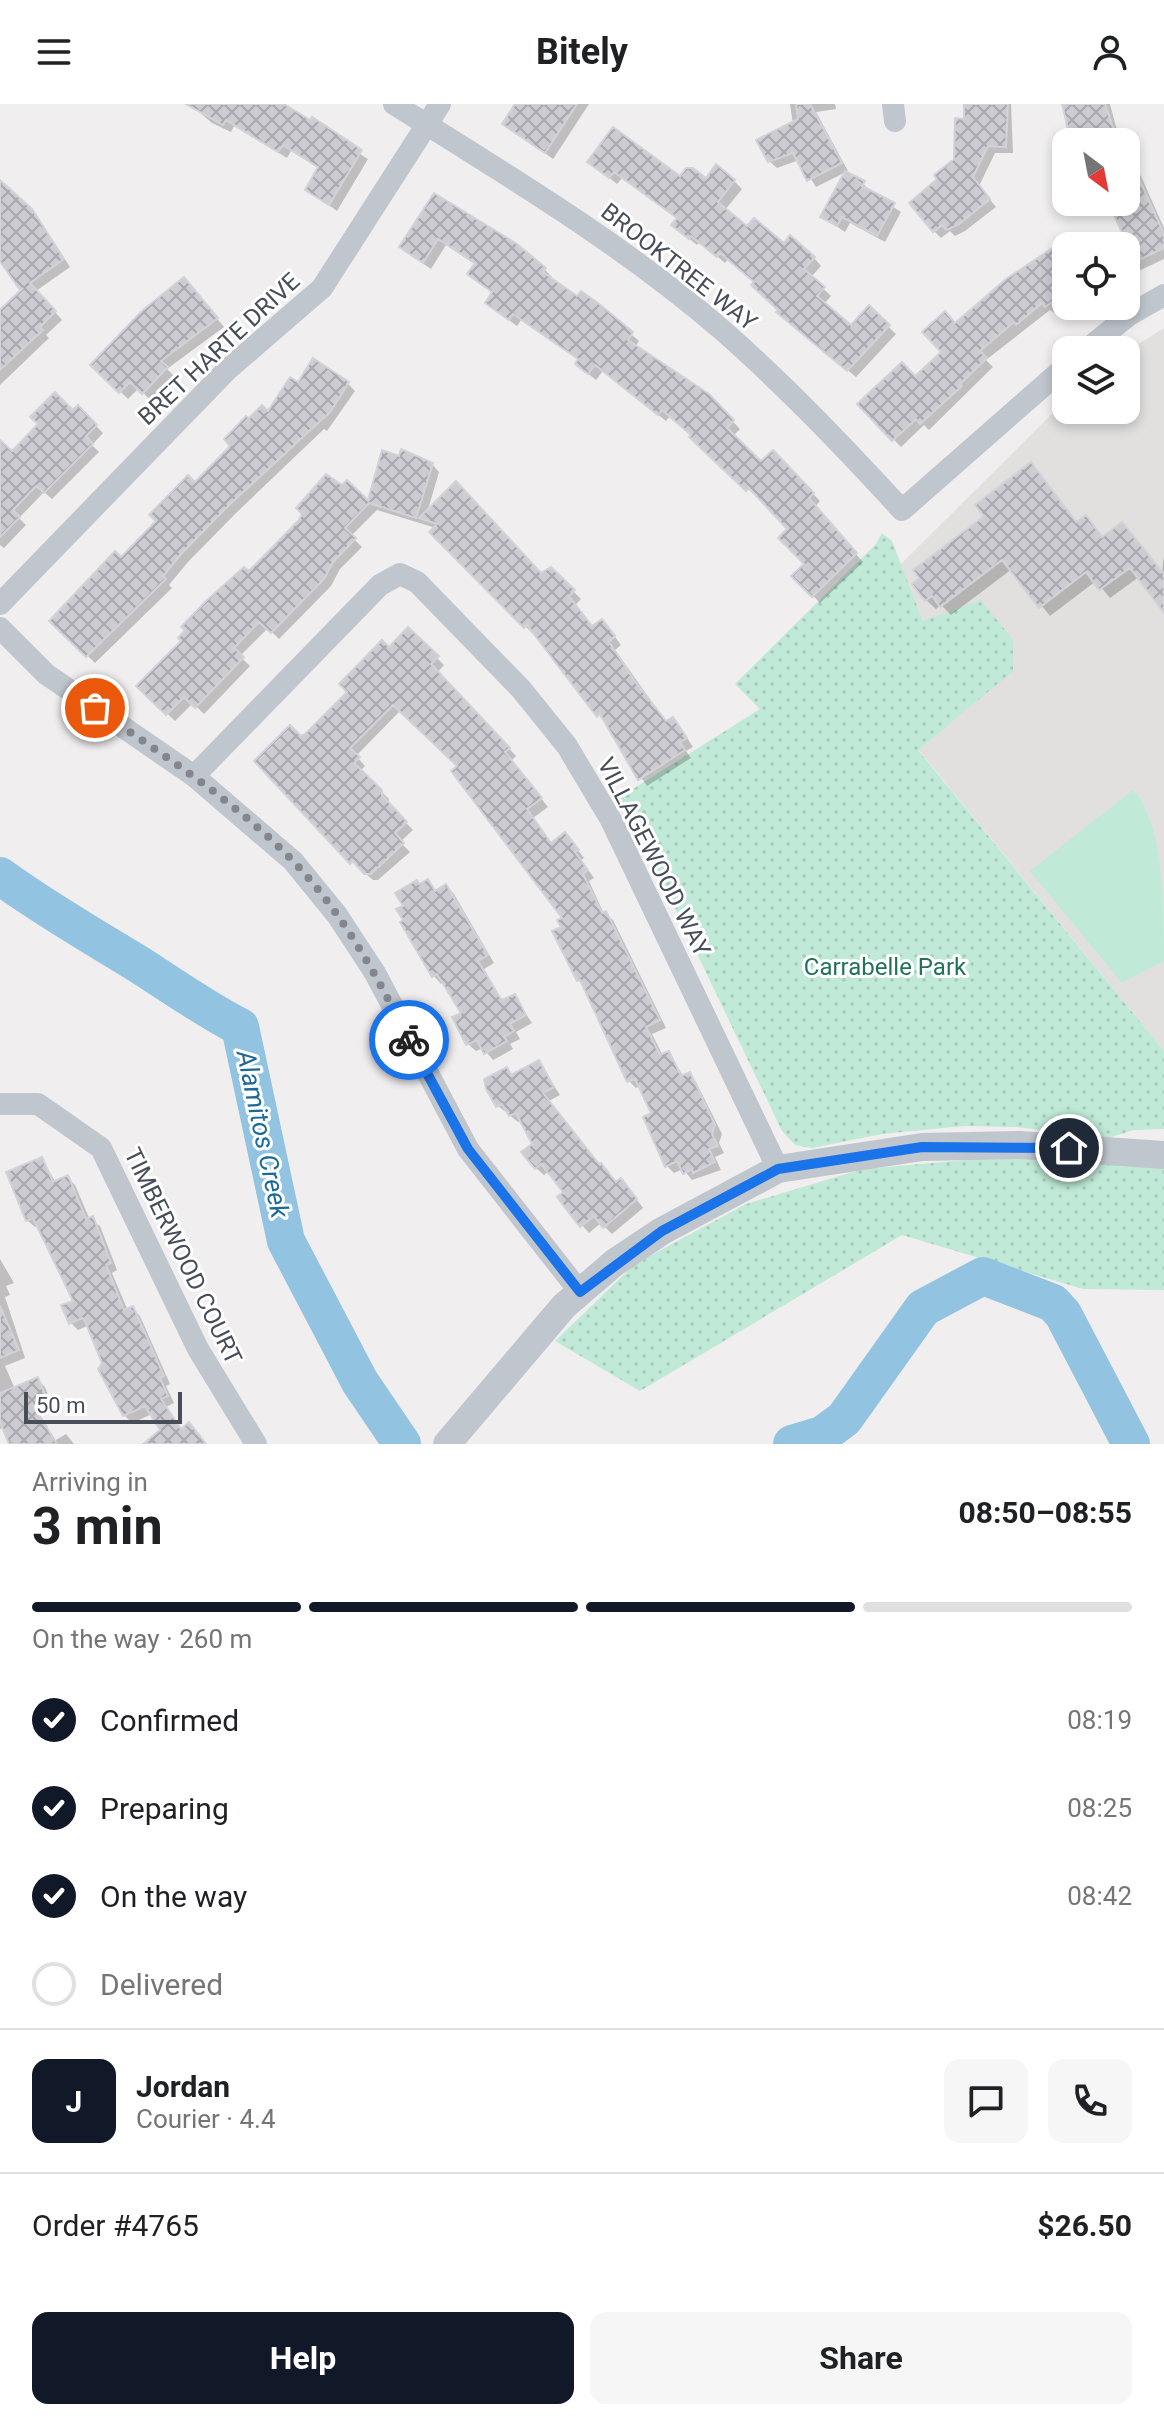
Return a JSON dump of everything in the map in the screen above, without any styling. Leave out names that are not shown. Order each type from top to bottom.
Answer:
[{"type":"street","name":"BROOKTREE WAY","points":[[394,104],[598,235],[720,328],[822,424],[902,510],[1052,378]]},
{"type":"street","name":"BRET HARTE DRIVE","points":[[0,604],[227,370],[322,288],[440,104]]},
{"type":"street","points":[[1103,336],[1129,315],[1164,295]]},
{"type":"street","name":"VILLAGEWOOD WAY","points":[[194,776],[380,585],[400,574],[417,582],[521,689],[567,746],[611,820],[778,1169]]},
{"type":"street","points":[[0,628],[46,674],[194,776],[293,861],[337,915],[375,973],[468,1149],[580,1292]]},
{"type":"street","name":"TIMBERWOOD COURT","points":[[0,1104],[38,1104],[101,1148],[198,1349],[256,1444]]},
{"type":"street","points":[[447,1444],[516,1359],[580,1292],[662,1231],[778,1169],[928,1147],[1020,1145],[1164,1155]]},
{"type":"shaded area","points":[[1164,328],[1164,1051],[918,749],[945,673],[900,565],[1052,414],[1052,424],[1140,424],[1140,343]]},
{"type":"green space","name":"Carrabelle Park","points":[[882,533],[892,541],[923,621],[981,600],[1013,640],[1013,671],[918,750],[1164,1051],[1164,1129],[1134,1130],[1105,1139],[1017,1127],[964,1126],[882,1134],[812,1148],[795,1145],[782,1131],[666,889],[617,799],[760,709],[735,684],[876,544]]},
{"type":"green space","points":[[1133,790],[1151,823],[1156,845],[1162,893],[1164,961],[1122,983],[1030,871]]},
{"type":"green space","points":[[1024,1155],[1164,1167],[1164,1290],[1083,1289],[902,1235],[640,1391],[555,1341],[635,1264],[746,1204],[863,1169]]},
{"type":"building","points":[[186,104],[284,104],[310,120],[312,117],[362,150],[329,205],[305,190],[318,167],[283,145],[278,152],[226,120],[223,125]]},
{"type":"building","points":[[515,104],[577,104],[545,153],[502,124]]},
{"type":"building","points":[[796,104],[810,104],[842,163],[807,181],[793,153],[768,162],[756,140],[798,119]]},
{"type":"building","points":[[964,104],[1008,104],[1006,147],[988,146],[973,177],[990,199],[958,225],[946,230],[942,225],[933,232],[909,203],[937,179],[934,175],[954,159],[955,118],[964,119]]},
{"type":"building","points":[[1062,104],[1105,104],[1113,128],[1068,128]]},
{"type":"building","points":[[613,127],[680,176],[686,168],[693,168],[706,178],[716,164],[735,180],[718,202],[747,226],[754,218],[784,243],[790,235],[815,257],[804,269],[825,287],[817,296],[851,325],[869,305],[890,325],[847,371],[776,312],[778,310],[751,285],[754,282],[720,253],[717,257],[671,225],[677,218],[614,172],[609,178],[587,162]]},
{"type":"building","points":[[845,171],[865,181],[862,186],[895,203],[877,236],[842,217],[837,226],[820,217]]},
{"type":"building","points":[[0,180],[32,209],[64,259],[30,283],[56,311],[40,327],[43,330],[0,370],[0,310],[23,288],[20,290],[0,261]]},
{"type":"building","points":[[1140,181],[1164,234],[1164,248],[1140,259],[1140,232],[1122,232],[1114,216],[1140,216]]},
{"type":"building","points":[[434,193],[517,244],[546,268],[543,272],[577,296],[581,291],[598,303],[633,332],[628,340],[709,394],[734,420],[727,428],[761,461],[773,450],[814,493],[809,498],[857,553],[812,597],[791,576],[804,564],[778,538],[787,529],[749,488],[746,491],[662,410],[658,415],[595,365],[588,374],[575,364],[578,359],[513,314],[509,320],[485,303],[492,292],[467,274],[475,263],[438,239],[423,263],[399,247]]},
{"type":"building","points":[[1052,248],[1052,302],[1045,307],[1042,303],[1016,325],[1014,322],[980,351],[987,358],[960,384],[962,386],[920,424],[916,419],[892,441],[857,404],[902,362],[915,376],[941,352],[922,332],[945,311],[955,323],[1006,279]]},
{"type":"building","points":[[184,277],[218,318],[161,361],[168,367],[142,394],[130,382],[119,393],[90,365],[143,310]]},
{"type":"building","points":[[313,358],[349,382],[331,411],[228,506],[181,554],[163,576],[166,579],[86,657],[49,621],[115,551],[121,557],[156,521],[149,515],[188,475],[195,482],[230,446],[224,439],[246,416],[249,418],[262,405],[268,411],[290,377],[298,382]]},
{"type":"building","points":[[55,392],[73,410],[78,405],[97,425],[86,436],[93,444],[44,493],[36,486],[13,510],[20,517],[0,537],[0,440],[12,451],[38,424],[30,417]]},
{"type":"building","points":[[401,449],[433,463],[416,518],[369,503],[345,528],[356,538],[333,562],[324,579],[271,633],[259,622],[234,648],[244,657],[195,708],[184,697],[166,715],[136,686],[181,641],[178,638],[185,630],[181,627],[207,600],[244,567],[249,571],[299,520],[302,514],[296,508],[326,474],[342,485],[347,480],[368,500],[382,450],[399,456]]},
{"type":"building","points":[[1031,462],[1076,522],[1086,515],[1102,537],[1122,522],[1164,574],[1164,613],[1130,568],[1099,590],[1086,572],[1039,608],[1002,560],[940,607],[932,596],[925,601],[912,584],[919,578],[913,570],[984,516],[975,505]]},
{"type":"building","points":[[456,481],[541,573],[551,567],[575,590],[569,596],[592,626],[602,619],[615,636],[609,642],[634,680],[666,721],[673,717],[687,738],[680,742],[685,750],[638,780],[600,714],[597,717],[527,625],[524,628],[429,532],[437,524],[419,518]]},
{"type":"building","points":[[408,627],[439,656],[431,664],[510,748],[505,752],[542,798],[527,809],[551,843],[565,832],[579,850],[575,852],[588,870],[583,874],[602,913],[606,911],[660,1020],[646,1027],[660,1055],[669,1051],[681,1076],[690,1072],[715,1125],[712,1134],[718,1146],[709,1149],[715,1162],[693,1173],[692,1169],[683,1174],[677,1161],[665,1167],[643,1117],[651,1113],[635,1079],[627,1082],[580,980],[577,981],[552,931],[561,927],[557,920],[562,918],[451,771],[457,766],[393,705],[350,748],[360,757],[354,763],[382,790],[382,795],[407,822],[395,833],[404,843],[371,874],[364,874],[353,861],[350,864],[254,761],[290,725],[301,736],[305,734],[347,692],[339,684],[382,640],[389,647]]},
{"type":"building","points":[[428,879],[435,891],[446,884],[488,955],[478,961],[499,996],[502,1000],[515,994],[526,1015],[510,1024],[514,1031],[504,1037],[507,1041],[484,1054],[477,1040],[466,1045],[452,1017],[461,1013],[437,974],[432,977],[400,922],[403,920],[396,909],[403,906],[395,893],[417,880],[419,884]]},
{"type":"building","points":[[539,1060],[554,1087],[543,1093],[599,1164],[616,1182],[621,1178],[637,1199],[603,1228],[594,1216],[580,1227],[557,1197],[563,1192],[541,1164],[535,1169],[521,1152],[532,1144],[516,1113],[509,1116],[502,1104],[496,1107],[486,1089],[484,1079],[507,1067],[511,1075]]},
{"type":"building","points":[[42,1157],[53,1182],[68,1175],[86,1219],[93,1216],[111,1263],[106,1265],[124,1310],[133,1306],[164,1376],[160,1378],[168,1396],[161,1399],[181,1429],[189,1422],[206,1444],[143,1444],[160,1430],[145,1406],[123,1416],[98,1369],[102,1363],[85,1321],[82,1318],[69,1324],[61,1305],[73,1301],[33,1218],[26,1221],[6,1172]]},
{"type":"building","points":[[0,1306],[19,1350],[0,1358]]},
{"type":"building","points":[[38,1377],[47,1400],[34,1407],[57,1444],[9,1444],[0,1422],[0,1393]]},
{"type":"waterway","name":"Alamitos Creek","points":[[0,876],[240,1027],[286,1241],[360,1382],[402,1444]]},
{"type":"waterway","name":"Alamitos Creek","points":[[792,1444],[822,1435],[844,1419],[923,1308],[983,1276],[1053,1303],[1063,1314],[1131,1444]]},
{"type":"way so far","points":[[95,708],[194,776],[293,861],[337,915],[375,973],[409,1040]]},
{"type":"route","points":[[409,1040],[468,1149],[580,1292],[614,1263],[662,1231],[778,1169],[922,1147],[1020,1145],[1069,1148]]}]
